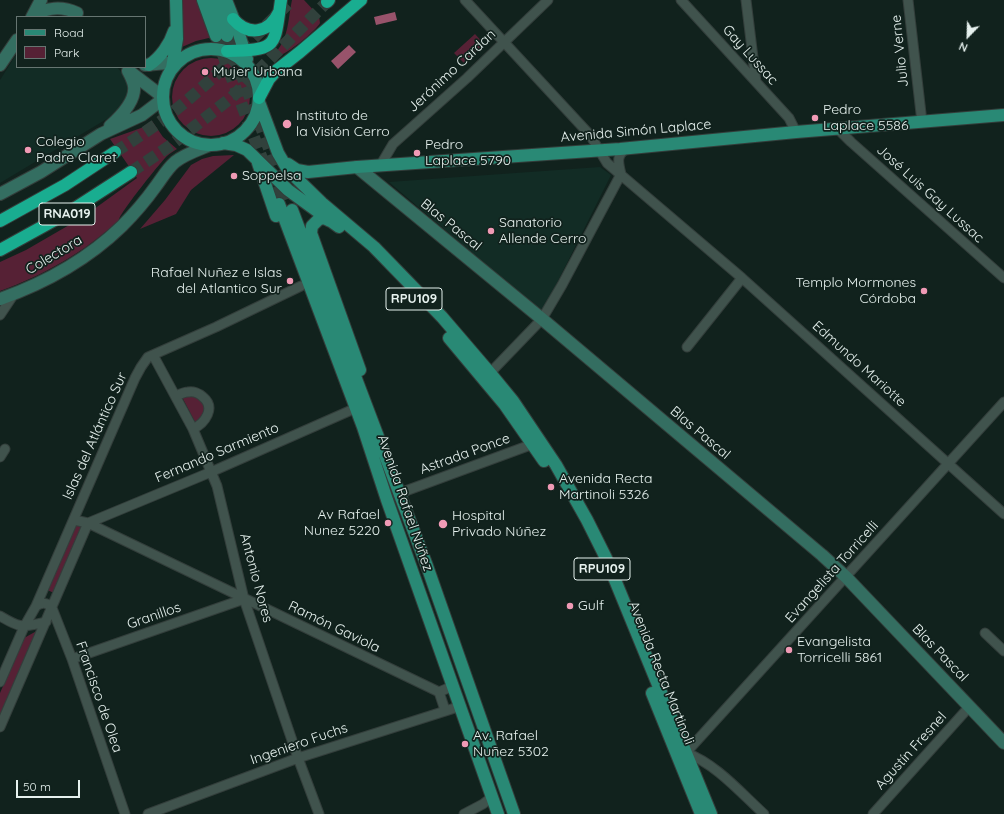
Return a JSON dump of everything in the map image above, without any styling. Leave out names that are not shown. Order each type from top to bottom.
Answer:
[{"type":"highway","points":[[259,100],[268,79],[277,70],[361,0]]},
{"type":"highway","points":[[233,19],[245,28],[259,30],[269,26],[276,18],[280,6]]},
{"type":"highway","points":[[227,51],[244,51],[264,48],[273,41],[277,32],[280,6]]},
{"type":"highway","name":"RNA019","points":[[0,221],[66,185],[116,152]]},
{"type":"highway","name":"RNA019","points":[[0,250],[69,212],[131,172]]},
{"type":"main road","points":[[33,16],[41,0]]},
{"type":"main road","points":[[66,0],[78,15]]},
{"type":"main road","points":[[174,65],[177,39],[176,0]]},
{"type":"main road","points":[[203,0],[222,36],[214,0]]},
{"type":"main road","points":[[226,0],[251,74]]},
{"type":"main road","points":[[34,16],[42,12],[59,8],[68,9],[78,15]]},
{"type":"main road","points":[[147,65],[160,56],[168,44],[174,34],[176,20]]},
{"type":"main road","points":[[0,66],[16,42]]},
{"type":"main road","points":[[147,65],[174,65],[188,54],[200,49],[214,48],[227,51]]},
{"type":"main road","name":"RPU109","points":[[227,51],[238,57],[251,74],[256,84],[259,100],[278,153]]},
{"type":"main road","name":"RPU109","points":[[174,65],[164,85],[163,98],[166,114],[178,131],[195,142],[210,145],[223,143],[237,137],[248,126],[256,113],[259,100]]},
{"type":"main road","points":[[0,194],[35,175],[101,134],[142,115],[163,98],[126,69]]},
{"type":"main road","points":[[101,134],[122,115],[134,92],[134,86],[126,69]]},
{"type":"main road","name":"Avenida Simón Laplace","points":[[278,153],[289,165],[300,171],[308,172],[357,167],[627,148],[796,132],[1004,115]]},
{"type":"main road","name":"Avenida Recta Martinoli","points":[[223,143],[242,147],[256,158],[288,190],[330,221],[365,250],[437,323],[536,442],[570,489],[606,558],[683,756],[701,814]]},
{"type":"main road","name":"Colectora","points":[[0,299],[43,281],[74,264],[106,240],[130,218],[165,173],[182,157],[210,145]]},
{"type":"main road","name":"Avenida Recta Martinoli","points":[[278,153],[288,170],[296,179],[379,252],[442,317],[513,401],[593,550],[618,606],[656,701],[663,709],[680,750],[710,814]]},
{"type":"main road","points":[[256,158],[333,372],[343,394],[354,409]]},
{"type":"main road","name":"Blas Pascal","points":[[357,167],[542,318],[822,555],[846,577],[1004,743]]},
{"type":"main road","name":"Avenida Rafael Núñez","points":[[279,204],[354,409],[367,425],[400,493],[514,814]]},
{"type":"main road","name":"Avenida Rafael Núñez","points":[[292,210],[367,425],[384,494],[461,706],[498,814]]},
{"type":"main road","points":[[330,221],[324,218],[319,219],[312,226],[311,233],[362,374],[367,425]]},
{"type":"main road","points":[[453,686],[461,677],[462,668]]},
{"type":"main road","points":[[461,706],[466,707],[470,711],[489,764],[500,774]]},
{"type":"street","name":"Edmundo Mariotte","points":[[465,0],[590,135],[607,163],[742,278],[1004,514]]},
{"type":"street","name":"Jerónimo Cardan","points":[[380,166],[394,144],[467,78],[548,0]]},
{"type":"street","name":"Gay Lussac","points":[[681,0],[788,118],[796,132]]},
{"type":"street","points":[[746,0],[756,82]]},
{"type":"street","name":"Julio Verne","points":[[908,0],[922,122]]},
{"type":"street","name":"José Luis Gay Lussac","points":[[838,129],[1004,278]]},
{"type":"street","points":[[490,373],[542,318],[621,174],[618,163],[619,155],[627,148]]},
{"type":"street","points":[[687,347],[742,278]]},
{"type":"street","name":"Islas del Atlántico Sur","points":[[0,682],[24,627],[36,606],[141,367],[148,358],[301,286]]},
{"type":"street","points":[[0,315],[14,294]]},
{"type":"street","name":"Antonio Nores","points":[[154,355],[193,430],[218,486],[244,599],[298,758],[319,814]]},
{"type":"street","points":[[176,396],[186,392],[192,392],[201,395],[207,402],[209,411],[206,418],[193,430]]},
{"type":"street","name":"Evangelista Torricelli","points":[[683,756],[1004,402]]},
{"type":"street","name":"Fernando Sarmiento","points":[[88,523],[211,472],[354,409]]},
{"type":"street","name":"Astrada Ponce","points":[[400,493],[536,442]]},
{"type":"street","points":[[0,457],[5,449]]},
{"type":"street","name":"Ramón Gaviola","points":[[74,520],[88,523],[439,692]]},
{"type":"street","points":[[0,727],[88,523]]},
{"type":"street","name":"Granillos","points":[[72,659],[244,599]]},
{"type":"street","points":[[36,606],[44,603],[52,608]]},
{"type":"street","name":"Francisco de Olea","points":[[52,608],[72,659],[125,814]]},
{"type":"street","points":[[0,616],[17,626],[24,627],[46,622]]},
{"type":"street","points":[[985,633],[1004,651]]},
{"type":"street","points":[[445,710],[439,692],[453,686]]},
{"type":"street","name":"Ingeniero Fuchs","points":[[148,814],[298,758],[461,706]]},
{"type":"street","name":"Agustín Fresnel","points":[[873,814],[970,706]]},
{"type":"street","points":[[683,756],[697,756],[709,764],[764,814]]},
{"type":"street","points":[[464,814],[484,804],[492,797]]},
{"type":"shaded area","points":[[395,12],[397,20],[376,25],[374,17]]},
{"type":"shaded area","points":[[349,45],[356,52],[338,69],[331,61]]},
{"type":"shaded area","name":"Colegio Padre Claret","points":[[16,55],[16,68],[118,68],[127,79],[130,87],[123,103],[110,117],[0,183],[0,80]]},
{"type":"shaded area","points":[[600,167],[611,175],[542,313],[389,182]]},
{"type":"green space","points":[[181,0],[199,0],[213,37],[196,41],[182,47]]},
{"type":"green space","points":[[292,0],[304,0],[319,16],[320,23],[313,31],[289,51],[279,56],[276,52],[286,34]]},
{"type":"green space","points":[[475,34],[484,44],[464,63],[454,53]]},
{"type":"green space","points":[[211,58],[226,61],[238,70],[247,82],[250,97],[247,112],[238,124],[226,133],[211,136],[196,133],[184,124],[175,112],[172,97],[175,82],[184,70],[196,61]]},
{"type":"green space","points":[[152,121],[163,137],[177,149],[167,156],[157,168],[132,199],[119,220],[106,232],[63,262],[32,278],[0,291],[0,262],[26,250],[83,217],[137,178],[110,139],[141,128]]},
{"type":"green space","points":[[234,155],[191,190],[176,214],[140,229],[165,200],[191,165],[202,159],[213,156]]},
{"type":"green space","points":[[189,394],[203,398],[206,412],[196,424],[182,397]]},
{"type":"green space","points":[[75,525],[83,526],[54,593],[45,589]]},
{"type":"green space","points":[[42,628],[0,722],[0,693],[24,638]]},
{"type":"tunnel","points":[[115,152],[173,112],[189,99],[219,72],[292,0]]},
{"type":"tunnel","points":[[131,172],[171,145],[232,97],[327,2]]},
{"type":"tunnel","points":[[216,36],[279,204]]},
{"type":"tunnel","points":[[227,36],[292,210]]},
{"type":"place","name":"Mujer Urbana","points":[[205,72]]},
{"type":"place","name":"Pedro Laplace 5586","points":[[815,118]]},
{"type":"place","name":"Instituto de la Visión Cerro","points":[[287,124]]},
{"type":"place","name":"Colegio Padre Claret","points":[[28,150]]},
{"type":"place","name":"Pedro Laplace 5790","points":[[417,153]]},
{"type":"place","name":"Soppelsa","points":[[234,176]]},
{"type":"place","name":"Sanatorio Allende Cerro","points":[[491,231]]},
{"type":"place","name":"Rafael Nuñez e Islas del Atlantico Sur","points":[[290,281]]},
{"type":"place","name":"Templo Mormones Córdoba","points":[[924,291]]},
{"type":"place","name":"Avenida Recta Martinoli 5326","points":[[551,487]]},
{"type":"place","name":"Av Rafael Nunez 5220","points":[[388,523]]},
{"type":"place","name":"Hospital Privado Núñez","points":[[443,524]]},
{"type":"place","name":"Gulf","points":[[570,606]]},
{"type":"place","name":"Evangelista Torricelli 5861","points":[[789,650]]},
{"type":"place","name":"Av. Rafael Nuñez 5302","points":[[465,744]]}]
